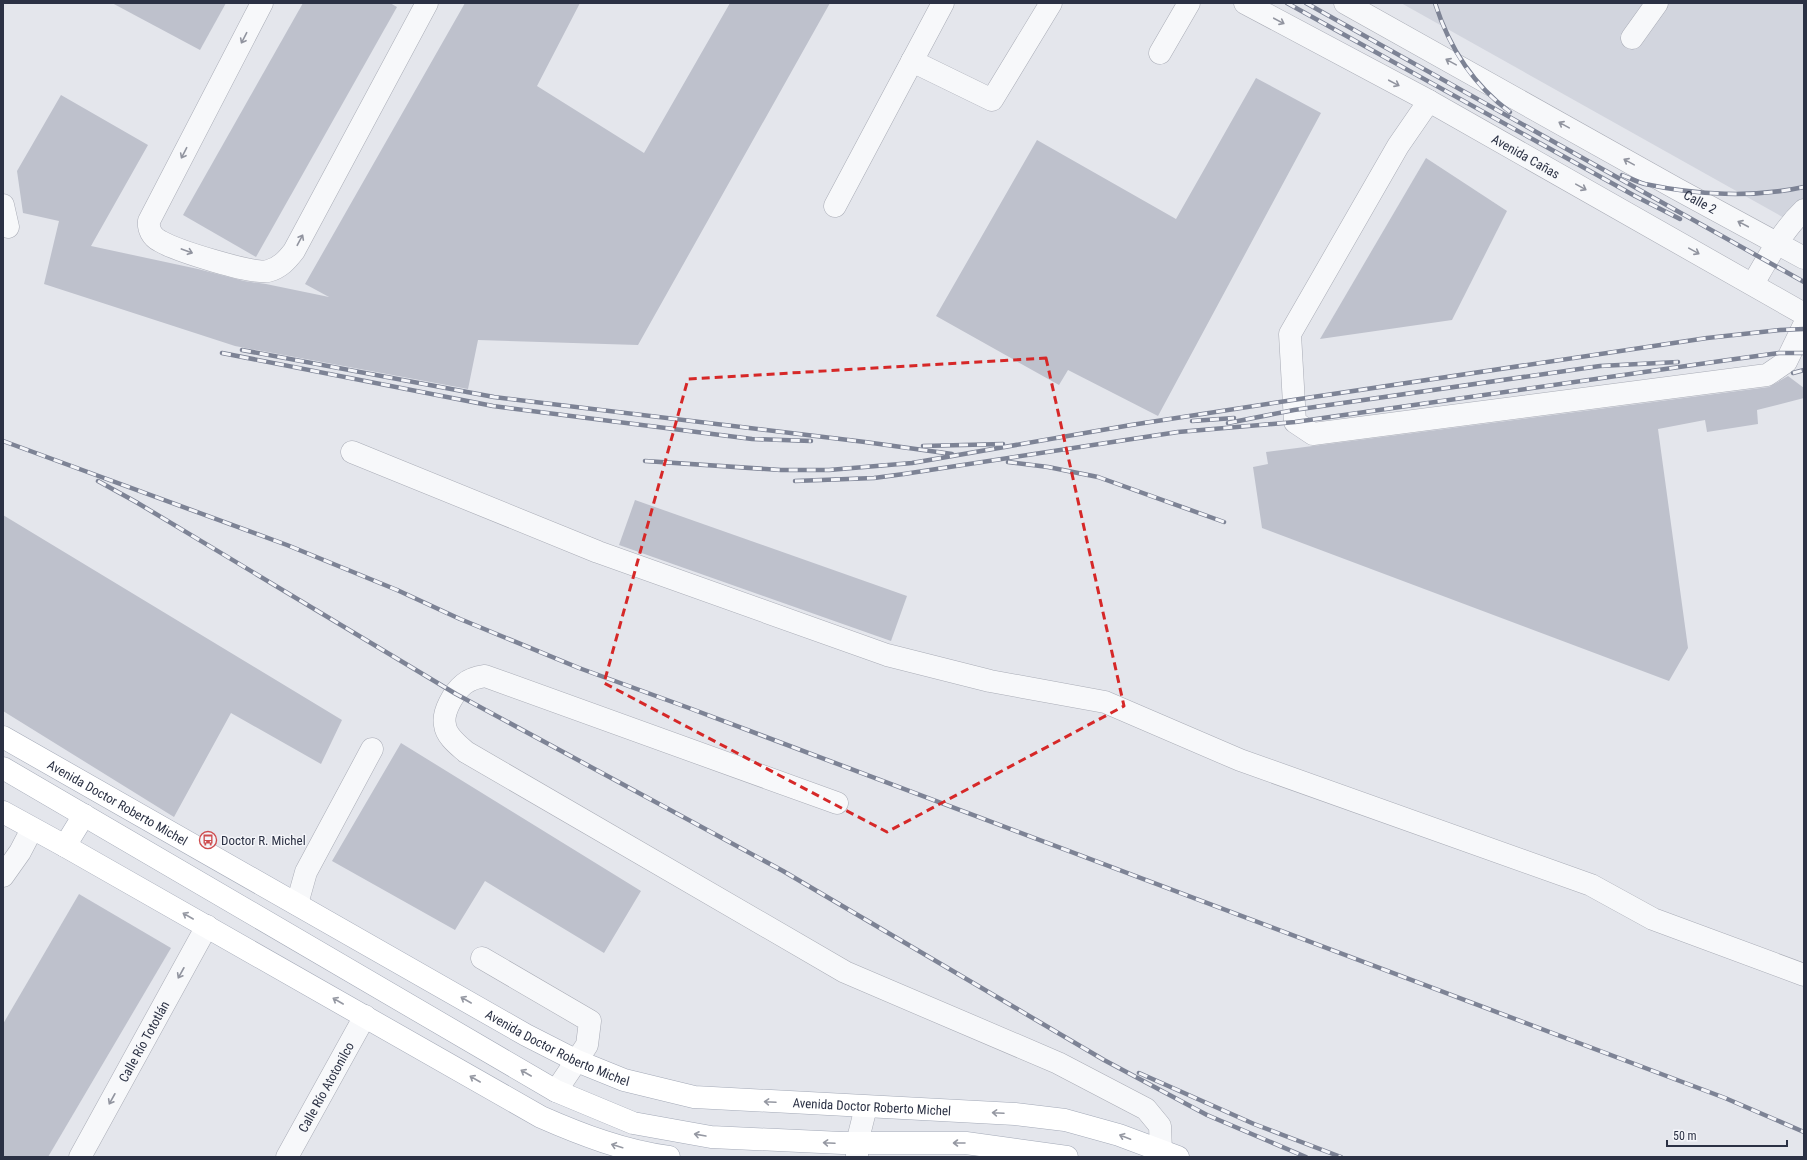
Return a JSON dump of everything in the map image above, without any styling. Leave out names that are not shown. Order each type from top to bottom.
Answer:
[{"type":"main road","name":"Avenida Doctor Roberto Michel","points":[[3,737],[526,1035],[577,1061],[624,1080],[694,1097],[1016,1114],[1065,1120],[1119,1135],[1166,1155]]},
{"type":"main road","points":[[3,768],[556,1091],[632,1123],[711,1137],[857,1150],[966,1143],[1067,1157]]},
{"type":"main road","points":[[3,812],[207,926],[541,1117],[582,1135],[616,1146],[669,1157]]},
{"type":"main road","points":[[65,846],[84,815]]},
{"type":"main road","points":[[314,950],[331,924]]},
{"type":"street","points":[[262,3],[149,221],[149,226],[150,231],[159,241],[207,259],[256,271],[267,272],[278,268],[294,251],[427,3]]},
{"type":"street","points":[[835,206],[943,3]]},
{"type":"street","points":[[912,61],[992,100],[1051,3]]},
{"type":"street","points":[[1160,53],[1189,3]]},
{"type":"street","name":"Avenida Cañas","points":[[1245,3],[1429,101],[1804,314]]},
{"type":"street","name":"Calle 2","points":[[1345,3],[1804,258]]},
{"type":"street","points":[[1632,38],[1657,3]]},
{"type":"street","points":[[1429,101],[1398,146],[1290,334],[1295,422],[1313,434],[1766,374],[1786,362],[1804,325]]},
{"type":"street","points":[[3,205],[8,227]]},
{"type":"street","points":[[1753,284],[1777,243],[1793,221],[1804,210]]},
{"type":"street","points":[[352,452],[598,552],[887,655],[990,681],[1105,702],[1240,760],[1591,884],[1653,919],[1804,975]]},
{"type":"street","points":[[837,803],[485,676],[476,678],[462,686],[447,709],[445,726],[449,734],[466,752],[845,972],[1058,1063],[1146,1109],[1160,1126],[1166,1155]]},
{"type":"street","points":[[298,904],[306,872],[372,749]]},
{"type":"street","points":[[3,876],[20,852],[32,829]]},
{"type":"street","name":"Calle Río Tototlán","points":[[80,1157],[207,926]]},
{"type":"street","points":[[482,958],[590,1021],[587,1045],[556,1091]]},
{"type":"street","name":"Calle Río Atotonilco","points":[[287,1157],[365,1016]]},
{"type":"street","points":[[857,1150],[866,1107]]},
{"type":"highlighted area","points":[[1046,358],[1124,706],[887,832],[604,683],[688,379]]},
{"type":"shaded area","points":[[1401,3],[1804,3],[1804,229]]},
{"type":"building","points":[[112,3],[226,3],[200,50]]},
{"type":"building","points":[[303,3],[390,3],[397,7],[256,257],[183,215]]},
{"type":"building","points":[[465,3],[580,3],[537,86],[644,153],[730,3],[830,3],[638,345],[478,340],[468,389],[235,346],[44,284],[59,221],[23,213],[17,171],[61,95],[148,145],[91,246],[198,269],[244,281],[329,297],[305,284]]},
{"type":"building","points":[[1256,78],[1321,113],[1158,416],[1068,370],[1059,385],[936,316],[1037,140],[1176,219]]},
{"type":"building","points":[[1426,158],[1507,211],[1452,320],[1320,339]]},
{"type":"building","points":[[1788,376],[1804,388],[1804,398],[1757,410],[1758,424],[1707,432],[1705,420],[1658,429],[1688,648],[1669,681],[1262,528],[1253,467],[1268,464],[1266,452],[1769,387]]},
{"type":"building","points":[[635,500],[907,596],[891,641],[619,545]]},
{"type":"building","points":[[3,515],[342,720],[321,764],[231,713],[174,817],[3,711]]},
{"type":"building","points":[[401,743],[641,891],[604,953],[485,881],[455,930],[332,861]]},
{"type":"building","points":[[79,894],[171,948],[48,1157],[3,1157],[3,1024]]},
{"type":"railway","points":[[1287,3],[1635,196],[1680,219]]},
{"type":"railway","points":[[1306,3],[1804,282]]},
{"type":"railway","points":[[1435,3],[1447,35],[1464,64],[1484,89],[1510,112]]},
{"type":"railway","points":[[1622,175],[1645,184],[1704,193],[1765,193],[1804,187]]},
{"type":"railway","points":[[645,461],[781,470],[829,470],[912,463],[1131,425],[1293,400],[1707,338],[1780,330],[1804,329]]},
{"type":"railway","points":[[242,350],[494,397],[952,454]]},
{"type":"railway","points":[[222,353],[493,406],[752,439],[811,441]]},
{"type":"railway","points":[[795,481],[874,478],[1178,432],[1295,422],[1779,353],[1804,353]]},
{"type":"railway","points":[[1228,423],[1294,410],[1600,366],[1678,362]]},
{"type":"railway","points":[[1793,373],[1804,370]]},
{"type":"railway","points":[[1192,421],[1234,418]]},
{"type":"railway","points":[[3,441],[287,545],[397,590],[460,619],[579,668],[1725,1098],[1804,1132]]},
{"type":"railway","points":[[923,446],[1003,444]]},
{"type":"railway","points":[[1008,462],[1048,467],[1098,477],[1224,522]]},
{"type":"railway","points":[[98,481],[136,502],[456,694],[783,871],[1104,1060],[1207,1115],[1306,1157]]},
{"type":"railway","points":[[1139,1073],[1254,1124],[1341,1157]]},
{"type":"place","name":"Doctor R. Michel","points":[[208,840]]}]
